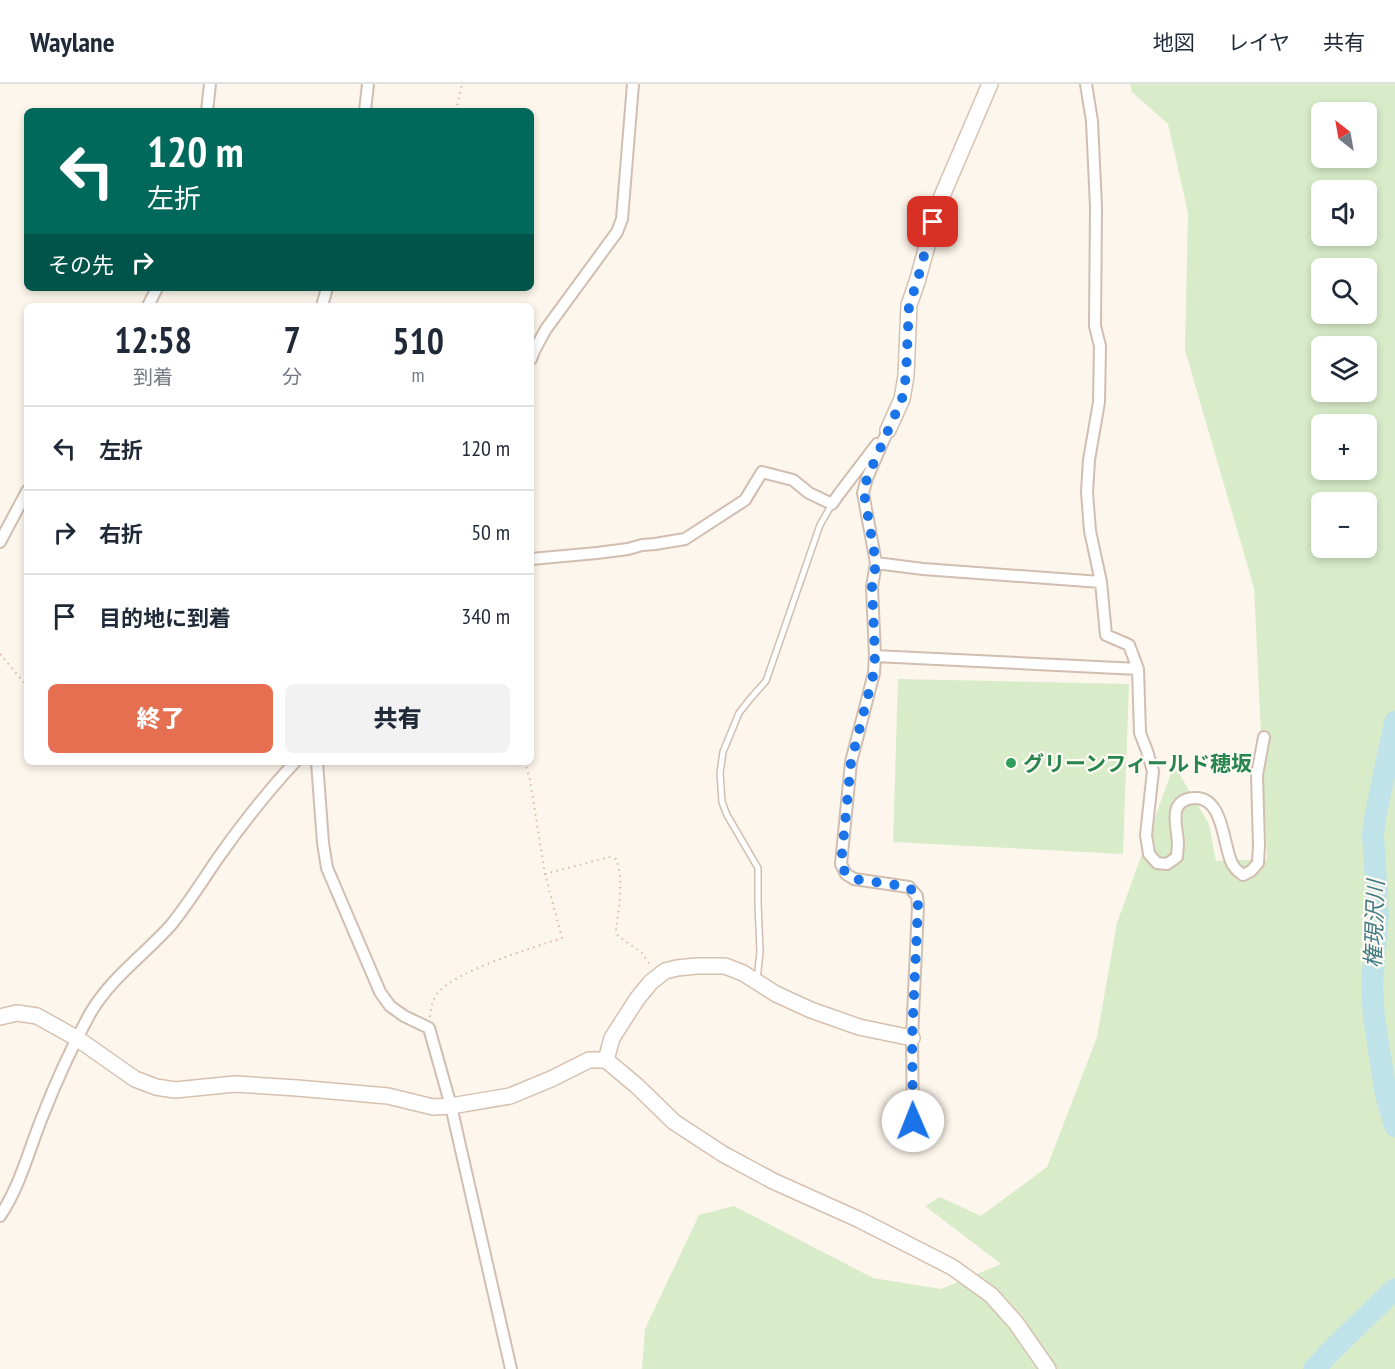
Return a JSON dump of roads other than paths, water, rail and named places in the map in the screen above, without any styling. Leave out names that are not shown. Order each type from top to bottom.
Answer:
[{"type":"street","points":[[207,108],[210,84]]},
{"type":"street","points":[[365,108],[368,84]]},
{"type":"street","points":[[534,351],[546,329],[617,232],[621,219],[633,84]]},
{"type":"street","points":[[913,1121],[912,1038],[917,896],[909,887],[854,879],[846,874],[841,864],[851,762],[874,672],[875,656],[872,587],[876,563],[864,493],[867,478],[902,399],[906,376],[909,305],[939,203],[990,84]]},
{"type":"street","points":[[1086,84],[1092,121],[1096,207],[1095,326],[1100,346],[1099,402],[1089,460],[1087,492],[1090,531],[1101,582],[1106,635],[1129,645],[1138,669],[1140,733],[1153,771],[1146,835],[1149,854],[1157,863],[1167,864],[1177,856],[1175,811],[1179,804],[1189,798],[1200,798],[1211,805],[1220,820],[1230,860],[1235,869],[1243,875],[1251,871],[1258,863],[1257,775],[1264,737]]},
{"type":"street","points":[[534,559],[628,549],[642,544],[685,538],[745,500],[762,472],[793,480],[809,493],[832,504],[888,430]]},
{"type":"street","points":[[0,542],[24,497]]},
{"type":"street","points":[[876,563],[923,569],[1101,582]]},
{"type":"street","points":[[875,656],[1138,669]]},
{"type":"street","points":[[0,1216],[20,1179],[41,1119],[92,1011],[114,982],[172,923],[246,820],[292,765]]},
{"type":"street","points":[[317,765],[327,868],[380,992],[390,1006],[404,1016],[429,1028],[451,1106],[511,1369]]},
{"type":"street","points":[[606,1060],[612,1038],[651,982],[665,971],[697,966],[725,966],[743,973],[776,994],[811,1010],[859,1027],[912,1038]]},
{"type":"street","points":[[0,1017],[17,1013],[37,1016],[78,1038],[135,1078],[156,1087],[175,1090],[235,1084],[388,1096],[433,1107],[451,1106],[510,1096],[590,1060],[606,1060],[674,1122],[723,1154],[773,1181],[860,1220],[952,1267],[991,1295],[1016,1323],[1048,1369]]},
{"type":"lane","points":[[757,982],[760,952],[758,868],[727,815],[722,802],[720,773],[723,752],[739,713],[766,681],[820,525],[832,504]]},
{"type":"waterway","name":"権現沢川","points":[[1395,722],[1373,834],[1378,915],[1372,984],[1374,1018],[1386,1095],[1395,1126]]},
{"type":"waterway","name":"権現沢川","points":[[1314,1369],[1395,1289]]},
{"type":"place","name":"グリーンフィールド穂坂","points":[[1011,763]]}]
